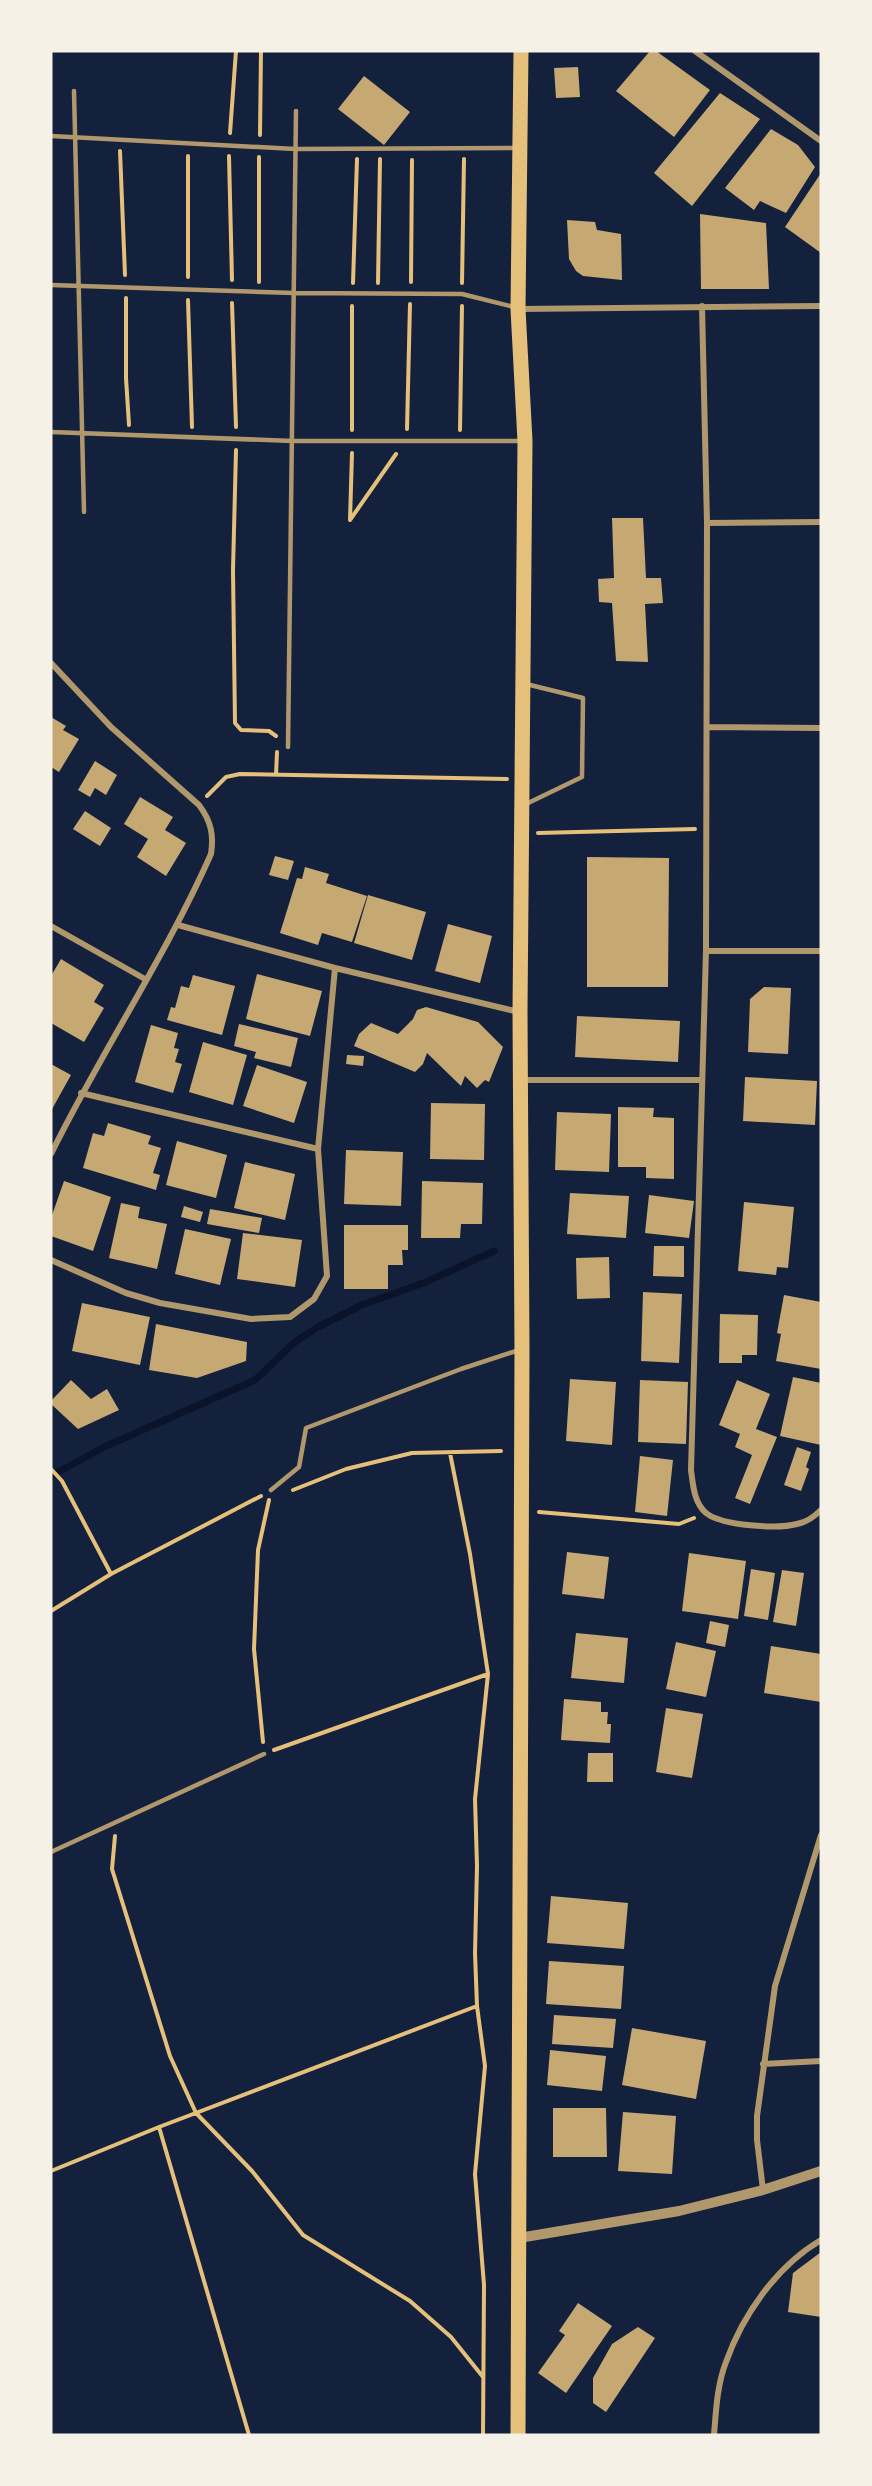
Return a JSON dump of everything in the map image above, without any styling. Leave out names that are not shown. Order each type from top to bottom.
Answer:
[{"type":"main road","points":[[518,2435],[522,1350],[520,1012],[525,441],[518,309],[521,51]]},
{"type":"street","points":[[695,51],[821,141]]},
{"type":"street","points":[[702,306],[707,523],[706,951],[691,1470],[696,1496],[707,1513],[728,1522],[784,1526],[810,1520],[820,1511]]},
{"type":"street","points":[[518,309],[821,306]]},
{"type":"street","points":[[707,523],[821,522]]},
{"type":"street","points":[[51,663],[111,727],[199,806],[207,816],[212,829],[211,854],[178,925],[81,1093],[51,1155]]},
{"type":"street","points":[[707,727],[821,728]]},
{"type":"street","points":[[178,925],[336,968],[520,1012]]},
{"type":"street","points":[[51,926],[145,979]]},
{"type":"street","points":[[706,951],[821,951]]},
{"type":"street","points":[[51,1260],[126,1293],[160,1303],[250,1318],[290,1317],[314,1299],[327,1276],[318,1149],[336,968]]},
{"type":"street","points":[[521,1080],[701,1080]]},
{"type":"street","points":[[81,1093],[318,1149]]},
{"type":"street","points":[[763,2190],[757,2140],[763,2064],[776,1986],[821,1835]]},
{"type":"street","points":[[763,2064],[821,2061]]},
{"type":"street","points":[[519,2238],[679,2211],[763,2190],[821,2170]]},
{"type":"street","points":[[714,2435],[719,2389],[725,2363],[735,2340],[755,2306],[778,2274],[794,2257],[821,2240]]},
{"type":"lane","points":[[74,91],[84,512]]},
{"type":"lane","points":[[288,747],[296,111]]},
{"type":"lane","points":[[51,136],[295,149],[519,148]]},
{"type":"lane","points":[[51,285],[294,293],[462,294],[518,309]]},
{"type":"lane","points":[[51,432],[293,441],[525,441]]},
{"type":"lane","points":[[522,806],[582,777],[583,698],[524,684]]},
{"type":"lane","points":[[272,1490],[299,1467],[306,1428],[461,1370],[522,1350]]},
{"type":"lane","points":[[51,1852],[264,1754]]},
{"type":"path","points":[[258,292],[261,51]]},
{"type":"path","points":[[358,149],[352,293],[350,520],[407,440],[412,149]]},
{"type":"path","points":[[378,293],[380,149]]},
{"type":"path","points":[[199,806],[226,777],[240,774],[522,779]]},
{"type":"path","points":[[522,833],[706,829]]},
{"type":"path","points":[[51,1611],[111,1574],[272,1490],[287,1493],[346,1469],[412,1453],[501,1451]]},
{"type":"path","points":[[450,1453],[470,1554],[488,1674],[475,1799],[477,1866],[475,1953],[477,2006],[485,2066],[475,2174],[484,2284],[483,2435]]},
{"type":"path","points":[[51,1469],[62,1481],[111,1574]]},
{"type":"path","points":[[272,1490],[258,1550],[254,1648],[264,1754],[488,1674]]},
{"type":"path","points":[[538,1512],[679,1524],[707,1513]]},
{"type":"path","points":[[116,1823],[112,1869],[170,2056],[196,2113],[252,2171],[303,2235],[410,2301],[451,2337],[484,2378]]},
{"type":"path","points":[[51,2171],[159,2127],[477,2006]]},
{"type":"path","points":[[159,2127],[249,2435]]},
{"type":"building","points":[[650,51],[656,51],[710,90],[674,137],[616,91]]},
{"type":"building","points":[[578,67],[580,97],[556,98],[554,68]]},
{"type":"building","points":[[364,76],[410,112],[384,145],[338,109]]},
{"type":"building","points":[[720,93],[760,119],[692,206],[654,173]]},
{"type":"building","points":[[771,129],[798,145],[815,167],[786,213],[760,201],[754,210],[725,188]]},
{"type":"building","points":[[821,173],[821,253],[785,227]]},
{"type":"building","points":[[700,214],[766,223],[769,289],[701,289]]},
{"type":"building","points":[[567,220],[595,222],[597,230],[621,234],[622,280],[583,276],[576,271],[569,259]]},
{"type":"building","points":[[612,518],[643,518],[646,578],[661,578],[663,603],[645,604],[648,662],[616,661],[612,603],[599,602],[598,579],[614,578]]},
{"type":"building","points":[[51,717],[66,726],[63,730],[79,739],[59,772],[51,767]]},
{"type":"building","points":[[95,761],[117,775],[106,795],[95,788],[90,797],[78,790]]},
{"type":"building","points":[[140,797],[173,817],[165,830],[186,843],[166,876],[137,857],[148,839],[124,824]]},
{"type":"building","points":[[85,811],[111,828],[100,846],[73,829]]},
{"type":"building","points":[[275,856],[294,861],[288,880],[269,875]]},
{"type":"building","points":[[587,857],[669,858],[668,987],[587,987]]},
{"type":"building","points":[[305,867],[329,874],[326,883],[367,896],[352,942],[322,933],[318,945],[280,933],[297,878],[302,879]]},
{"type":"building","points":[[368,895],[426,912],[412,960],[354,943]]},
{"type":"building","points":[[448,924],[492,936],[480,983],[435,971]]},
{"type":"building","points":[[61,959],[104,985],[94,1002],[104,1008],[84,1042],[51,1023],[51,976]]},
{"type":"building","points":[[257,974],[322,991],[310,1036],[246,1019]]},
{"type":"building","points":[[193,975],[235,986],[222,1035],[167,1020],[171,1007],[175,1008],[181,986],[189,988]]},
{"type":"building","points":[[764,987],[791,988],[788,1054],[748,1052],[750,999]]},
{"type":"building","points":[[426,1007],[478,1022],[503,1047],[489,1082],[485,1080],[477,1088],[465,1076],[461,1086],[427,1053],[423,1064],[415,1072],[354,1046],[359,1034],[371,1023],[398,1034],[413,1019],[417,1010]]},
{"type":"building","points":[[577,1016],[680,1021],[678,1062],[575,1057]]},
{"type":"building","points":[[239,1024],[298,1038],[291,1067],[254,1058],[256,1052],[234,1046]]},
{"type":"building","points":[[151,1025],[178,1033],[174,1048],[179,1049],[175,1062],[182,1064],[173,1093],[135,1082]]},
{"type":"building","points":[[203,1042],[247,1055],[233,1105],[189,1092]]},
{"type":"building","points":[[347,1055],[364,1056],[363,1066],[346,1064]]},
{"type":"building","points":[[51,1064],[71,1075],[51,1111]]},
{"type":"building","points":[[257,1065],[307,1082],[294,1123],[243,1106]]},
{"type":"building","points":[[745,1077],[817,1081],[815,1125],[743,1121]]},
{"type":"building","points":[[431,1103],[485,1104],[484,1160],[430,1159]]},
{"type":"building","points":[[618,1107],[654,1108],[653,1117],[674,1118],[674,1179],[646,1178],[646,1167],[618,1167]]},
{"type":"building","points":[[557,1112],[611,1114],[609,1172],[555,1170]]},
{"type":"building","points":[[108,1123],[151,1136],[148,1144],[161,1148],[153,1173],[160,1175],[156,1190],[83,1168],[93,1133],[104,1136]]},
{"type":"building","points":[[177,1141],[227,1155],[216,1198],[166,1185]]},
{"type":"building","points":[[346,1150],[403,1152],[401,1206],[344,1204]]},
{"type":"building","points":[[245,1162],[295,1174],[285,1220],[234,1208]]},
{"type":"building","points":[[64,1181],[111,1197],[93,1251],[51,1236],[51,1218]]},
{"type":"building","points":[[422,1181],[483,1183],[482,1224],[461,1224],[460,1238],[421,1238]]},
{"type":"building","points":[[570,1193],[629,1196],[626,1238],[567,1234]]},
{"type":"building","points":[[649,1195],[694,1201],[689,1238],[645,1233]]},
{"type":"building","points":[[744,1202],[794,1207],[788,1268],[777,1267],[776,1275],[738,1271]]},
{"type":"building","points":[[121,1203],[140,1207],[138,1218],[167,1224],[157,1269],[109,1258]]},
{"type":"building","points":[[184,1206],[203,1212],[200,1222],[181,1217]]},
{"type":"building","points":[[210,1209],[262,1218],[259,1233],[207,1224]]},
{"type":"building","points":[[344,1225],[408,1225],[408,1250],[402,1250],[403,1265],[388,1265],[388,1289],[344,1289]]},
{"type":"building","points":[[185,1229],[231,1239],[220,1285],[175,1274]]},
{"type":"building","points":[[243,1233],[302,1240],[295,1287],[237,1279]]},
{"type":"building","points":[[654,1246],[684,1246],[684,1277],[653,1276]]},
{"type":"building","points":[[609,1257],[610,1298],[577,1299],[576,1258]]},
{"type":"building","points":[[643,1292],[682,1294],[679,1363],[641,1361]]},
{"type":"building","points":[[784,1295],[821,1302],[821,1369],[776,1361],[781,1334],[777,1333]]},
{"type":"building","points":[[82,1303],[150,1317],[140,1365],[72,1351]]},
{"type":"building","points":[[720,1314],[758,1315],[757,1355],[742,1355],[742,1363],[719,1363]]},
{"type":"building","points":[[156,1324],[247,1342],[246,1361],[197,1378],[149,1370]]},
{"type":"building","points":[[793,1377],[821,1383],[821,1445],[780,1436]]},
{"type":"building","points":[[570,1379],[616,1382],[612,1445],[566,1441]]},
{"type":"building","points":[[71,1380],[91,1399],[107,1389],[119,1410],[78,1429],[51,1404],[51,1401]]},
{"type":"building","points":[[640,1380],[688,1382],[686,1444],[638,1442]]},
{"type":"building","points":[[737,1380],[770,1394],[756,1429],[777,1437],[750,1504],[735,1498],[752,1455],[735,1447],[740,1434],[719,1425]]},
{"type":"building","points":[[797,1447],[811,1452],[806,1467],[809,1469],[801,1491],[784,1485]]},
{"type":"building","points":[[640,1456],[673,1460],[667,1516],[635,1512]]},
{"type":"building","points":[[567,1552],[609,1557],[604,1599],[562,1594]]},
{"type":"building","points":[[689,1553],[746,1561],[738,1619],[682,1611]]},
{"type":"building","points":[[751,1569],[775,1573],[768,1620],[744,1616]]},
{"type":"building","points":[[782,1570],[804,1573],[796,1626],[773,1622]]},
{"type":"building","points":[[710,1621],[729,1625],[725,1647],[706,1643]]},
{"type":"building","points":[[576,1633],[628,1638],[624,1683],[571,1678]]},
{"type":"building","points":[[676,1642],[716,1651],[706,1697],[666,1689]]},
{"type":"building","points":[[771,1646],[821,1654],[821,1702],[764,1693]]},
{"type":"building","points":[[564,1699],[601,1702],[601,1712],[608,1712],[607,1724],[611,1724],[610,1743],[561,1740]]},
{"type":"building","points":[[666,1708],[703,1714],[692,1778],[656,1772]]},
{"type":"building","points":[[588,1753],[613,1753],[613,1782],[587,1782]]},
{"type":"building","points":[[551,1896],[628,1903],[624,1949],[547,1943]]},
{"type":"building","points":[[549,1961],[624,1966],[621,2009],[546,2004]]},
{"type":"building","points":[[554,2015],[616,2019],[613,2048],[552,2044]]},
{"type":"building","points":[[632,2028],[706,2041],[696,2099],[622,2085]]},
{"type":"building","points":[[550,2050],[606,2056],[602,2091],[547,2085]]},
{"type":"building","points":[[553,2108],[606,2108],[607,2157],[553,2157]]},
{"type":"building","points":[[623,2112],[676,2116],[672,2174],[618,2171]]},
{"type":"building","points":[[821,2252],[821,2317],[788,2312],[793,2273]]},
{"type":"building","points":[[578,2303],[612,2326],[566,2393],[538,2373],[565,2335],[559,2331]]},
{"type":"building","points":[[638,2327],[655,2338],[606,2412],[593,2403],[593,2378],[612,2344]]},
{"type":"waterway","points":[[51,1476],[104,1447],[255,1380],[295,1342],[318,1327],[362,1305],[426,1282],[494,1251]]}]
